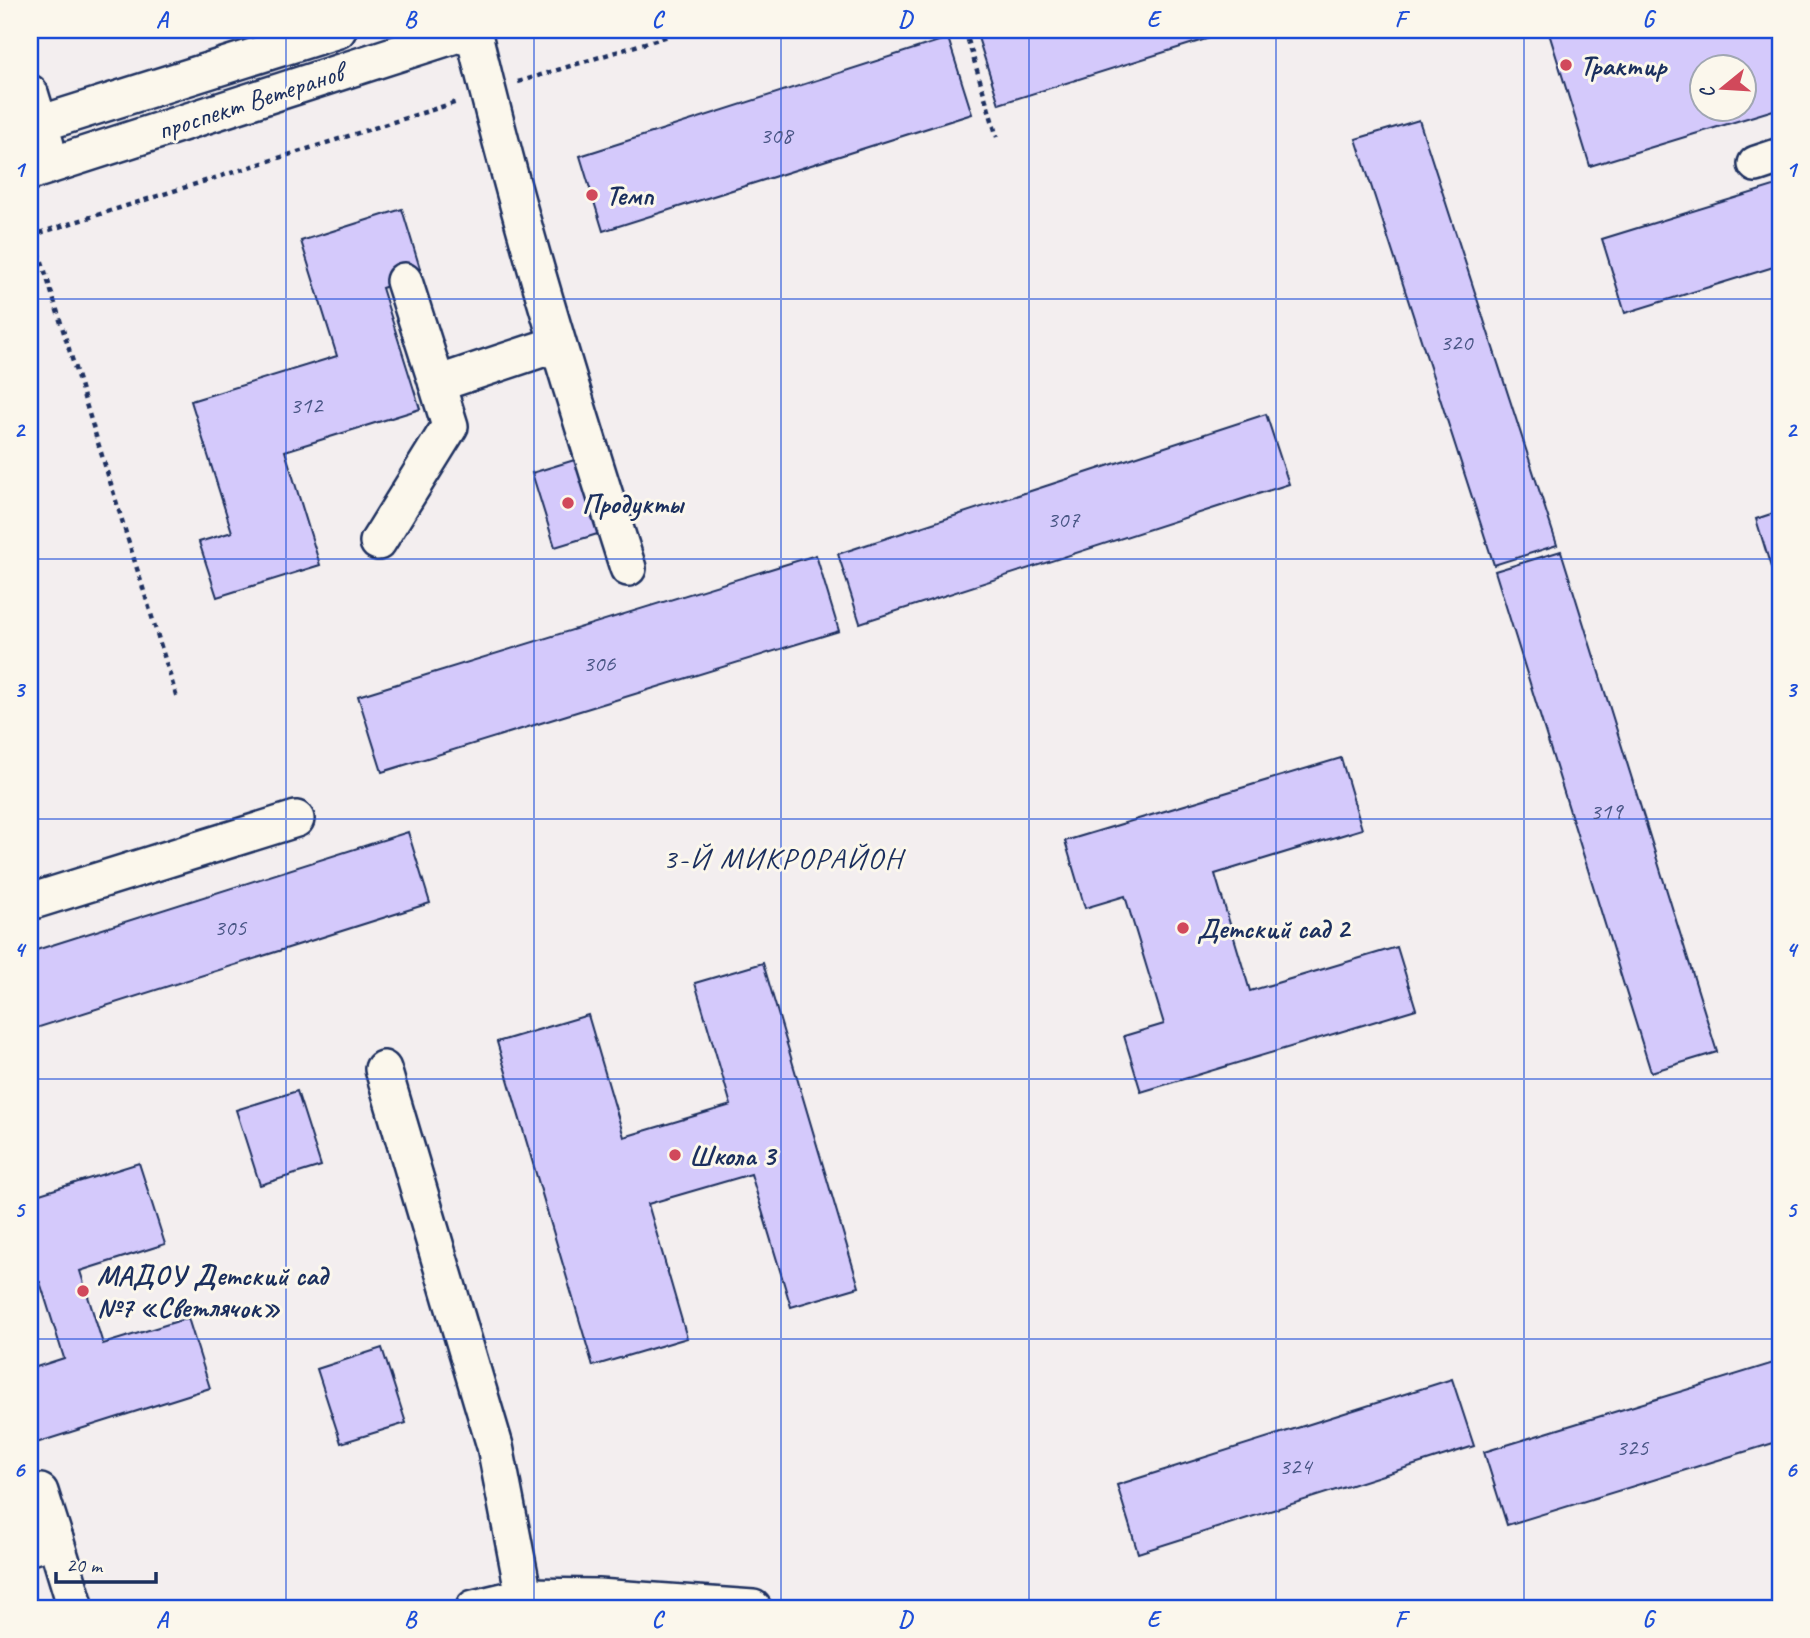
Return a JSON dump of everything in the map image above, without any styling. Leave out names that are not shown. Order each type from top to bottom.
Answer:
[{"type":"street","name":"проспект Ветеранов","points":[[33,115],[338,30]]},
{"type":"street","name":"проспект Ветеранов","points":[[41,169],[472,30]]},
{"type":"street","points":[[472,30],[557,344],[628,568]]},
{"type":"street","points":[[33,115],[41,169]]},
{"type":"street","points":[[378,542],[450,426],[404,281]]},
{"type":"street","points":[[437,384],[557,344]]},
{"type":"street","points":[[30,902],[296,819]]},
{"type":"street","points":[[383,1069],[495,1446],[524,1595]]},
{"type":"street","points":[[40,1492],[42,1543],[76,1608]]},
{"type":"street","points":[[474,1608],[524,1595],[598,1597],[753,1608]]},
{"type":"path","points":[[32,235],[688,30]]},
{"type":"path","points":[[965,30],[997,136]]},
{"type":"path","points":[[30,223],[177,698]]},
{"type":"building","points":[[1235,30],[999,104],[976,31]]},
{"type":"building","points":[[1548,30],[1780,30],[1780,108],[1758,115],[1758,52],[1688,52],[1688,122],[1734,122],[1590,166]]},
{"type":"building","points":[[948,38],[972,114],[603,231],[580,156]]},
{"type":"building","points":[[1419,120],[1557,545],[1494,565],[1356,139]]},
{"type":"building","points":[[1780,184],[1780,265],[1625,313],[1602,239]]},
{"type":"building","points":[[402,209],[422,275],[382,288],[420,409],[285,451],[320,565],[217,597],[199,542],[232,532],[191,401],[337,356],[301,241]]},
{"type":"building","points":[[1266,414],[1289,484],[860,623],[838,554]]},
{"type":"building","name":"Продукты","points":[[581,458],[604,532],[555,547],[532,473]]},
{"type":"building","points":[[1780,511],[1780,592],[1779,593],[1756,519]]},
{"type":"building","points":[[1561,551],[1717,1052],[1651,1072],[1495,571]]},
{"type":"building","points":[[816,555],[839,631],[382,772],[358,696]]},
{"type":"building","name":"Детский сад 2","points":[[1341,758],[1362,829],[1215,874],[1250,991],[1397,947],[1416,1009],[1141,1092],[1124,1036],[1164,1024],[1125,896],[1085,908],[1065,841]]},
{"type":"building","points":[[408,832],[430,903],[30,1030],[30,952]]},
{"type":"building","name":"Школа 3","points":[[763,963],[859,1287],[791,1307],[751,1174],[648,1204],[687,1338],[593,1366],[497,1042],[588,1015],[624,1137],[731,1105],[695,983]]},
{"type":"building","points":[[297,1091],[321,1166],[260,1185],[236,1110]]},
{"type":"building","points":[[139,1163],[165,1244],[80,1271],[103,1344],[188,1318],[210,1388],[33,1444],[30,1435],[30,1369],[64,1358],[40,1282],[30,1285],[30,1197]]},
{"type":"building","points":[[382,1348],[406,1423],[341,1443],[317,1369]]},
{"type":"building","points":[[1780,1361],[1780,1441],[1507,1525],[1484,1452]]},
{"type":"building","points":[[1452,1379],[1474,1446],[1138,1553],[1117,1485]]},
{"type":"place","name":"Трактир","points":[[1566,65]]},
{"type":"place","name":"Темп","points":[[592,195]]},
{"type":"place","name":"Продукты","points":[[568,503]]},
{"type":"place","name":"Детский сад 2","points":[[1183,928]]},
{"type":"place","name":"Школа 3","points":[[675,1155]]},
{"type":"place","name":"МАДОУ Детский сад №7 «Светлячок»","points":[[83,1291]]},
{"type":"district","name":"3-Й МИКРОРАЙОН","points":[[783,858]]}]
